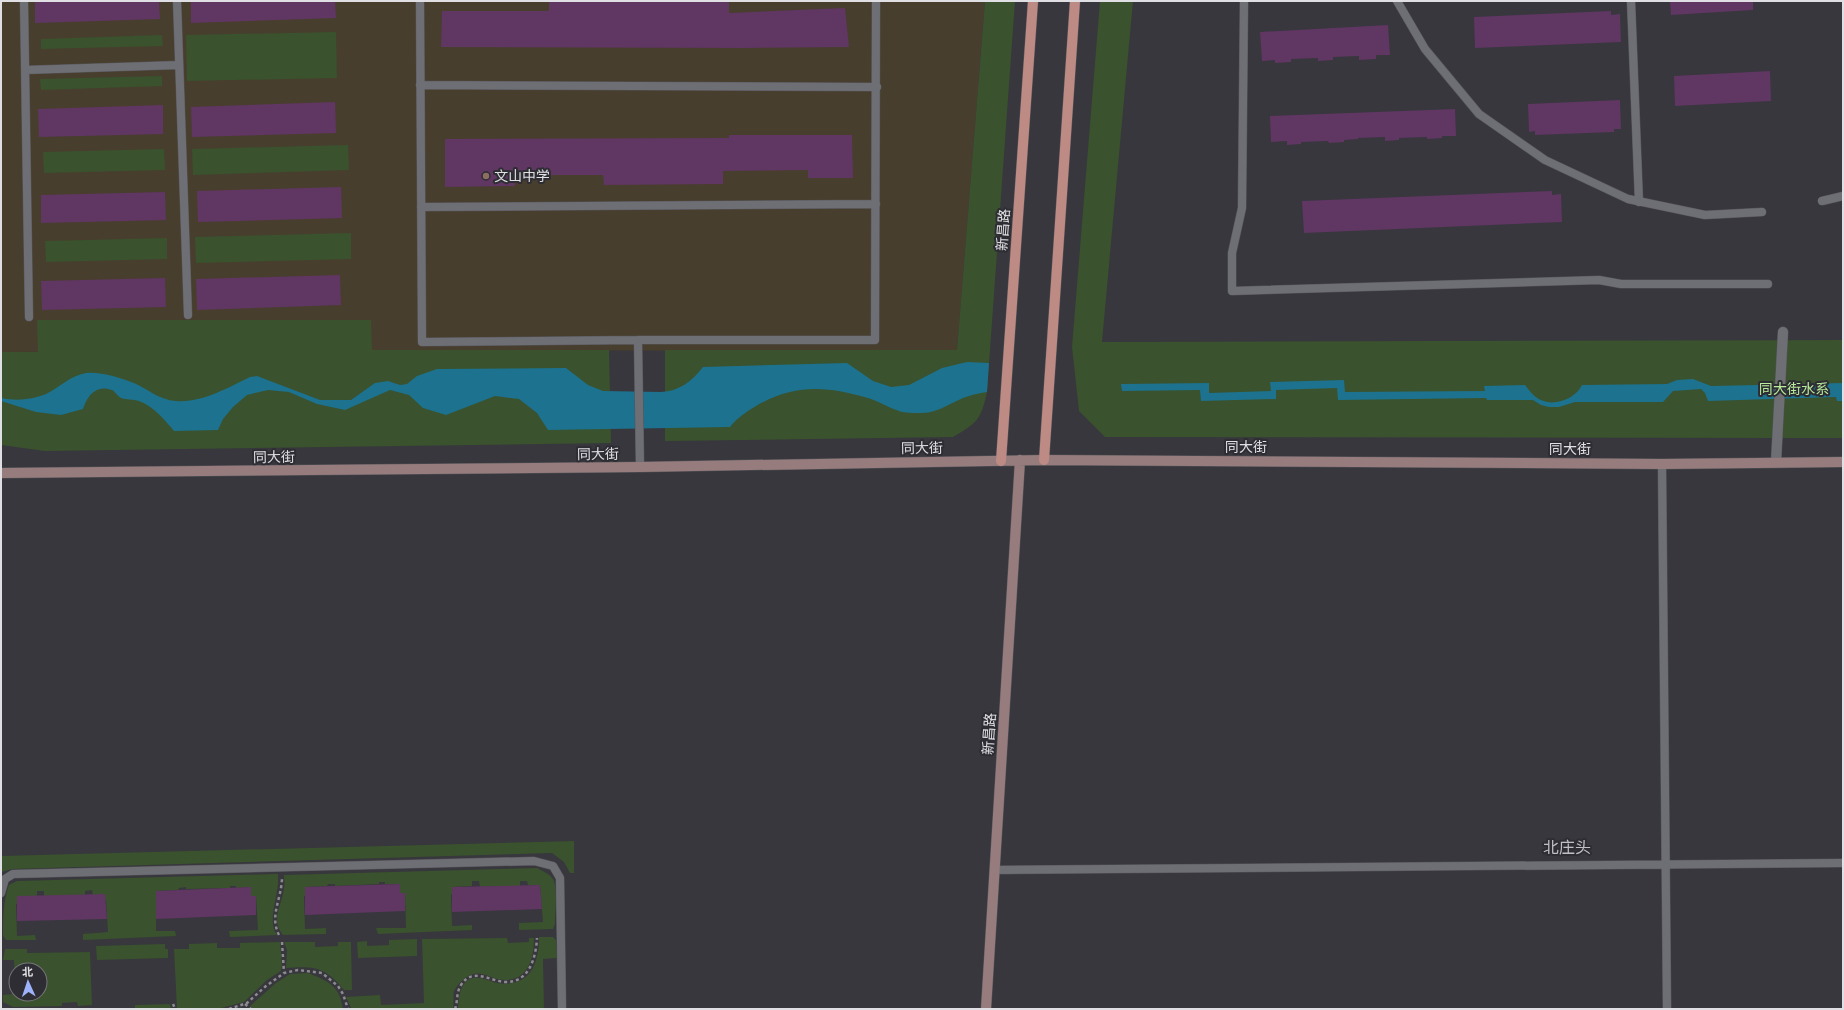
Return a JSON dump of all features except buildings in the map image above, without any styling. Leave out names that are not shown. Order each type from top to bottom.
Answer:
[{"type":"main road","name":"新昌路","points":[[1001,460],[1033,1]]},
{"type":"main road","points":[[1044,460],[1075,1]]},
{"type":"street","points":[[1776,462],[1783,332]]},
{"type":"street","name":"同大街","points":[[1,473],[640,467],[1001,460],[1662,464],[1843,462]]},
{"type":"street","name":"新昌路","points":[[986,1009],[1020,460]]},
{"type":"lane","points":[[24,1],[29,317]]},
{"type":"lane","points":[[177,1],[188,315]]},
{"type":"lane","points":[[420,1],[422,342],[874,340],[877,87],[876,1]]},
{"type":"lane","points":[[1244,1],[1242,208],[1232,253],[1232,291],[1599,280],[1622,284],[1768,284]]},
{"type":"lane","points":[[1397,1],[1425,49],[1479,114],[1545,160],[1628,200],[1705,215],[1762,212]]},
{"type":"lane","points":[[1631,1],[1639,202]]},
{"type":"lane","points":[[25,70],[179,65]]},
{"type":"lane","points":[[420,85],[877,87]]},
{"type":"lane","points":[[1822,201],[1843,196]]},
{"type":"lane","points":[[421,207],[876,204]]},
{"type":"lane","points":[[638,340],[640,467]]},
{"type":"lane","points":[[1662,464],[1667,1009]]},
{"type":"lane","points":[[1,893],[5,879],[13,874],[534,861],[553,866],[560,878],[562,1009]]},
{"type":"lane","points":[[995,870],[1843,863]]},
{"type":"path","points":[[279,935],[274,926],[274,918],[282,884],[282,867]]},
{"type":"path","points":[[455,1009],[457,992],[461,985],[472,976],[482,976],[506,982],[524,976],[532,966],[536,953],[537,938]]},
{"type":"path","points":[[282,942],[284,973]]},
{"type":"path","points":[[229,1009],[245,1004],[284,973],[298,970],[322,973],[338,986],[343,994],[348,1009]]},
{"type":"path","points":[[173,1004],[175,1009]]},
{"type":"path","points":[[245,1004],[251,1009]]},
{"type":"shaded area","name":"文山中学","points":[[1,1],[985,1],[957,351],[372,350],[1,352]]},
{"type":"green space","points":[[985,1],[1015,1],[987,392],[983,409],[977,420],[968,428],[953,437],[665,441],[665,350],[957,350]]},
{"type":"green space","name":"同大街水系","points":[[1100,1],[1133,1],[1102,342],[1843,340],[1843,438],[1105,437],[1079,411],[1072,347]]},
{"type":"green space","points":[[336,32],[337,78],[187,81],[186,35]]},
{"type":"green space","points":[[162,35],[163,46],[41,49],[41,39]]},
{"type":"green space","points":[[162,76],[162,86],[41,90],[40,79]]},
{"type":"green space","points":[[348,145],[349,170],[193,175],[192,149]]},
{"type":"green space","points":[[164,149],[165,170],[44,173],[43,152]]},
{"type":"green space","points":[[351,233],[351,259],[196,263],[195,237]]},
{"type":"green space","points":[[167,238],[167,259],[46,262],[45,241]]},
{"type":"green space","points":[[37,320],[371,320],[372,350],[609,350],[611,443],[45,451],[1,445],[1,352],[38,352]]},
{"type":"green space","points":[[574,841],[574,873],[570,873],[564,862],[552,853],[13,869],[1,872],[1,856]]},
{"type":"green space","points":[[537,868],[550,875],[555,883],[556,907],[555,924],[553,929],[519,930],[519,923],[543,922],[540,885],[528,885],[527,881],[520,881],[520,886],[480,887],[479,881],[472,881],[472,886],[452,887],[452,926],[472,925],[472,930],[378,934],[376,928],[406,928],[405,893],[400,893],[400,884],[385,884],[385,882],[379,882],[379,884],[335,886],[335,884],[328,884],[327,886],[305,887],[305,929],[326,928],[326,934],[283,935],[277,923],[278,912],[283,895],[284,875]]},
{"type":"green space","points":[[278,874],[273,915],[274,929],[277,935],[230,937],[229,931],[258,930],[256,896],[251,896],[251,887],[236,888],[236,886],[230,886],[230,888],[186,889],[186,887],[179,888],[178,890],[156,891],[156,931],[175,931],[176,936],[83,940],[83,934],[108,932],[106,900],[93,895],[92,890],[85,891],[85,895],[44,897],[44,891],[37,891],[37,896],[16,904],[17,936],[35,935],[36,940],[6,940],[3,936],[4,910],[7,891],[9,885],[17,881]]},
{"type":"green space","points":[[539,937],[553,937],[556,940],[557,958],[543,959],[544,1009],[458,1009],[459,996],[462,988],[466,981],[470,979],[480,978],[497,983],[508,984],[517,982],[524,978],[530,972],[537,957]]},
{"type":"green space","points":[[507,938],[508,943],[529,942],[529,938],[534,938],[533,953],[525,972],[513,979],[505,980],[480,974],[470,975],[461,981],[454,991],[453,1009],[351,1008],[346,997],[380,995],[381,1005],[424,1003],[422,939]]},
{"type":"green space","points":[[417,939],[417,956],[358,958],[357,942],[367,941],[367,946],[389,945],[389,940]]},
{"type":"green space","points":[[280,942],[282,965],[281,971],[267,980],[244,1002],[218,1009],[177,1009],[174,949],[189,949],[189,944],[217,943],[217,948],[240,948],[240,943]]},
{"type":"green space","points":[[284,942],[315,942],[315,947],[338,946],[338,942],[351,942],[352,990],[344,990],[325,972],[319,970],[305,967],[286,968],[287,950]]},
{"type":"green space","points":[[165,944],[165,949],[168,949],[168,958],[97,960],[96,946]]},
{"type":"green space","points":[[5,949],[27,949],[27,953],[90,952],[92,1005],[78,1006],[77,1002],[62,1003],[62,1006],[13,1007],[3,1002],[3,995],[8,995],[8,1002],[48,1002],[48,962],[14,962],[14,960],[3,960]]},
{"type":"green space","points":[[308,973],[332,985],[339,995],[343,1009],[253,1009],[250,1006],[276,983],[290,974]]},
{"type":"green space","points":[[170,1004],[171,1009],[135,1009],[135,1005]]},
{"type":"water","points":[[967,362],[989,363],[987,392],[963,398],[945,407],[927,413],[910,413],[895,410],[871,399],[841,391],[812,389],[785,393],[770,399],[745,413],[730,427],[548,430],[537,413],[519,399],[495,396],[446,415],[423,408],[409,395],[390,390],[345,410],[317,404],[289,392],[268,390],[247,395],[233,407],[223,419],[218,430],[174,431],[163,418],[149,406],[139,401],[121,398],[113,391],[106,389],[93,392],[83,409],[61,415],[36,412],[1,401],[1,398],[35,398],[46,394],[80,374],[86,373],[104,374],[124,379],[139,385],[164,399],[176,401],[195,400],[205,397],[250,377],[257,376],[320,400],[351,400],[375,383],[388,381],[400,385],[407,384],[417,376],[437,369],[566,368],[588,385],[603,391],[661,392],[674,390],[680,387],[690,381],[703,367],[847,363],[873,381],[891,387],[909,385],[942,368]]},
{"type":"water","points":[[1693,379],[1711,386],[1843,383],[1843,401],[1837,401],[1836,397],[1708,401],[1705,393],[1701,389],[1673,391],[1663,402],[1575,402],[1559,407],[1549,407],[1541,405],[1533,400],[1487,400],[1486,398],[1338,400],[1337,388],[1276,390],[1276,399],[1201,401],[1200,390],[1122,391],[1121,384],[1209,383],[1209,393],[1271,391],[1270,382],[1344,380],[1345,392],[1485,391],[1484,386],[1525,385],[1532,394],[1539,399],[1547,402],[1559,402],[1575,394],[1582,385],[1667,384],[1677,380]]},
{"type":"place","name":"文山中学","points":[[486,176]]},
{"type":"district","name":"北庄头","points":[[1567,847]]}]
